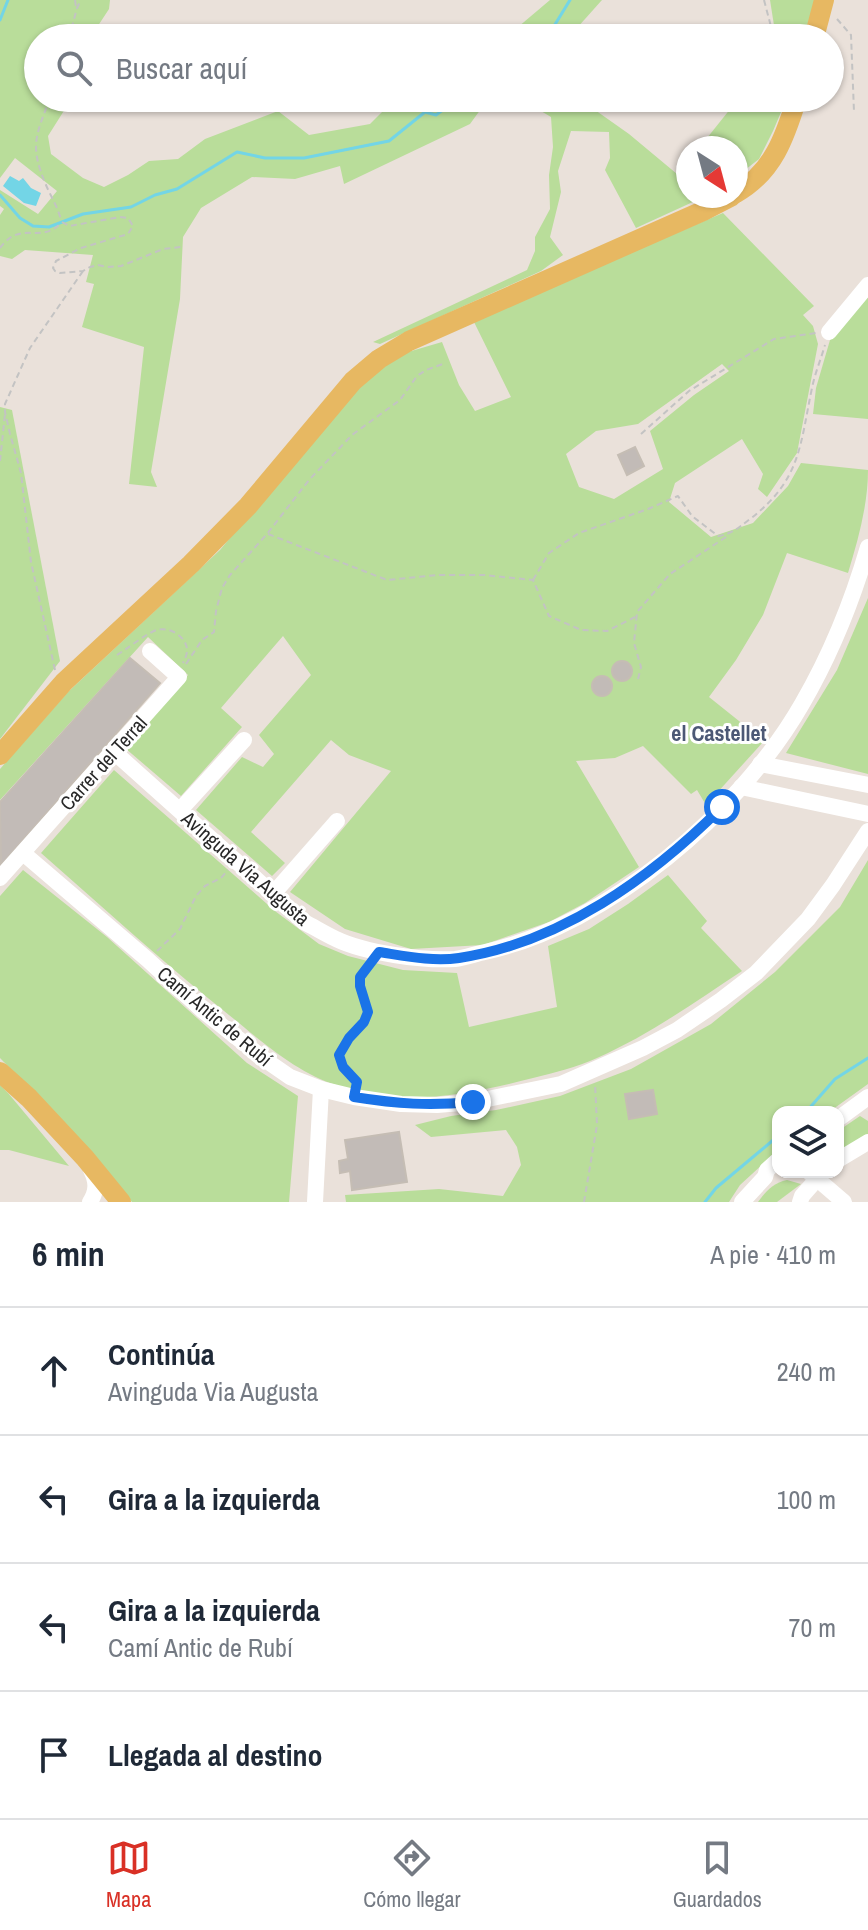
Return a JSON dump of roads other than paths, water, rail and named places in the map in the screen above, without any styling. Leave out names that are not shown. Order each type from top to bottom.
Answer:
[{"type":"main road","points":[[818,24],[824,1]]},
{"type":"main road","points":[[748,185],[771,163],[792,112]]},
{"type":"main road","points":[[0,755],[64,682],[235,520],[353,381],[379,359],[409,341],[709,208]]},
{"type":"main road","points":[[7,1079],[85,1158],[121,1202]]},
{"type":"main road","points":[[7,1079],[98,1197]]},
{"type":"street","points":[[829,332],[868,285]]},
{"type":"street","name":"Avinguda Via Augusta","points":[[113,751],[304,922],[337,940],[416,958],[457,959],[505,948],[545,933],[588,911],[658,864],[741,787],[801,705],[827,657],[855,592],[868,547]]},
{"type":"street","name":"Carrer del Terral","points":[[0,878],[179,677],[150,651]]},
{"type":"street","points":[[180,810],[244,740]]},
{"type":"street","points":[[760,764],[868,785]]},
{"type":"street","points":[[741,787],[868,814]]},
{"type":"street","points":[[273,894],[337,821]]},
{"type":"street","name":"Camí Antic de Rubí","points":[[23,853],[202,1010],[290,1077],[354,1097],[401,1104],[437,1105],[473,1102],[561,1084],[677,1030],[756,973],[808,919],[868,831]]},
{"type":"street","points":[[315,1202],[321,1089]]},
{"type":"street","points":[[844,1115],[868,1097]]},
{"type":"street","points":[[844,1156],[868,1142]]},
{"type":"street","points":[[85,1158],[95,1177],[98,1197]]},
{"type":"street","points":[[742,1202],[772,1174]]},
{"type":"street","points":[[800,1202],[809,1178]]},
{"type":"street","points":[[816,1178],[844,1202]]},
{"type":"water","points":[[10,176],[19,181],[23,178],[31,188],[41,193],[36,206],[24,203],[3,186]]},
{"type":"waterway","points":[[0,20],[8,0]]},
{"type":"waterway","points":[[555,24],[570,0]]},
{"type":"waterway","points":[[0,195],[20,218],[33,226],[49,227],[83,214],[131,207],[155,195],[177,189],[237,152],[265,158],[304,158],[389,141],[425,112]]},
{"type":"waterway","points":[[425,112],[436,115],[440,112]]},
{"type":"waterway","points":[[811,1106],[835,1079],[868,1058]]},
{"type":"waterway","points":[[705,1202],[716,1188],[772,1141]]},
{"type":"district","name":"el Castellet","points":[[719,733]]}]
